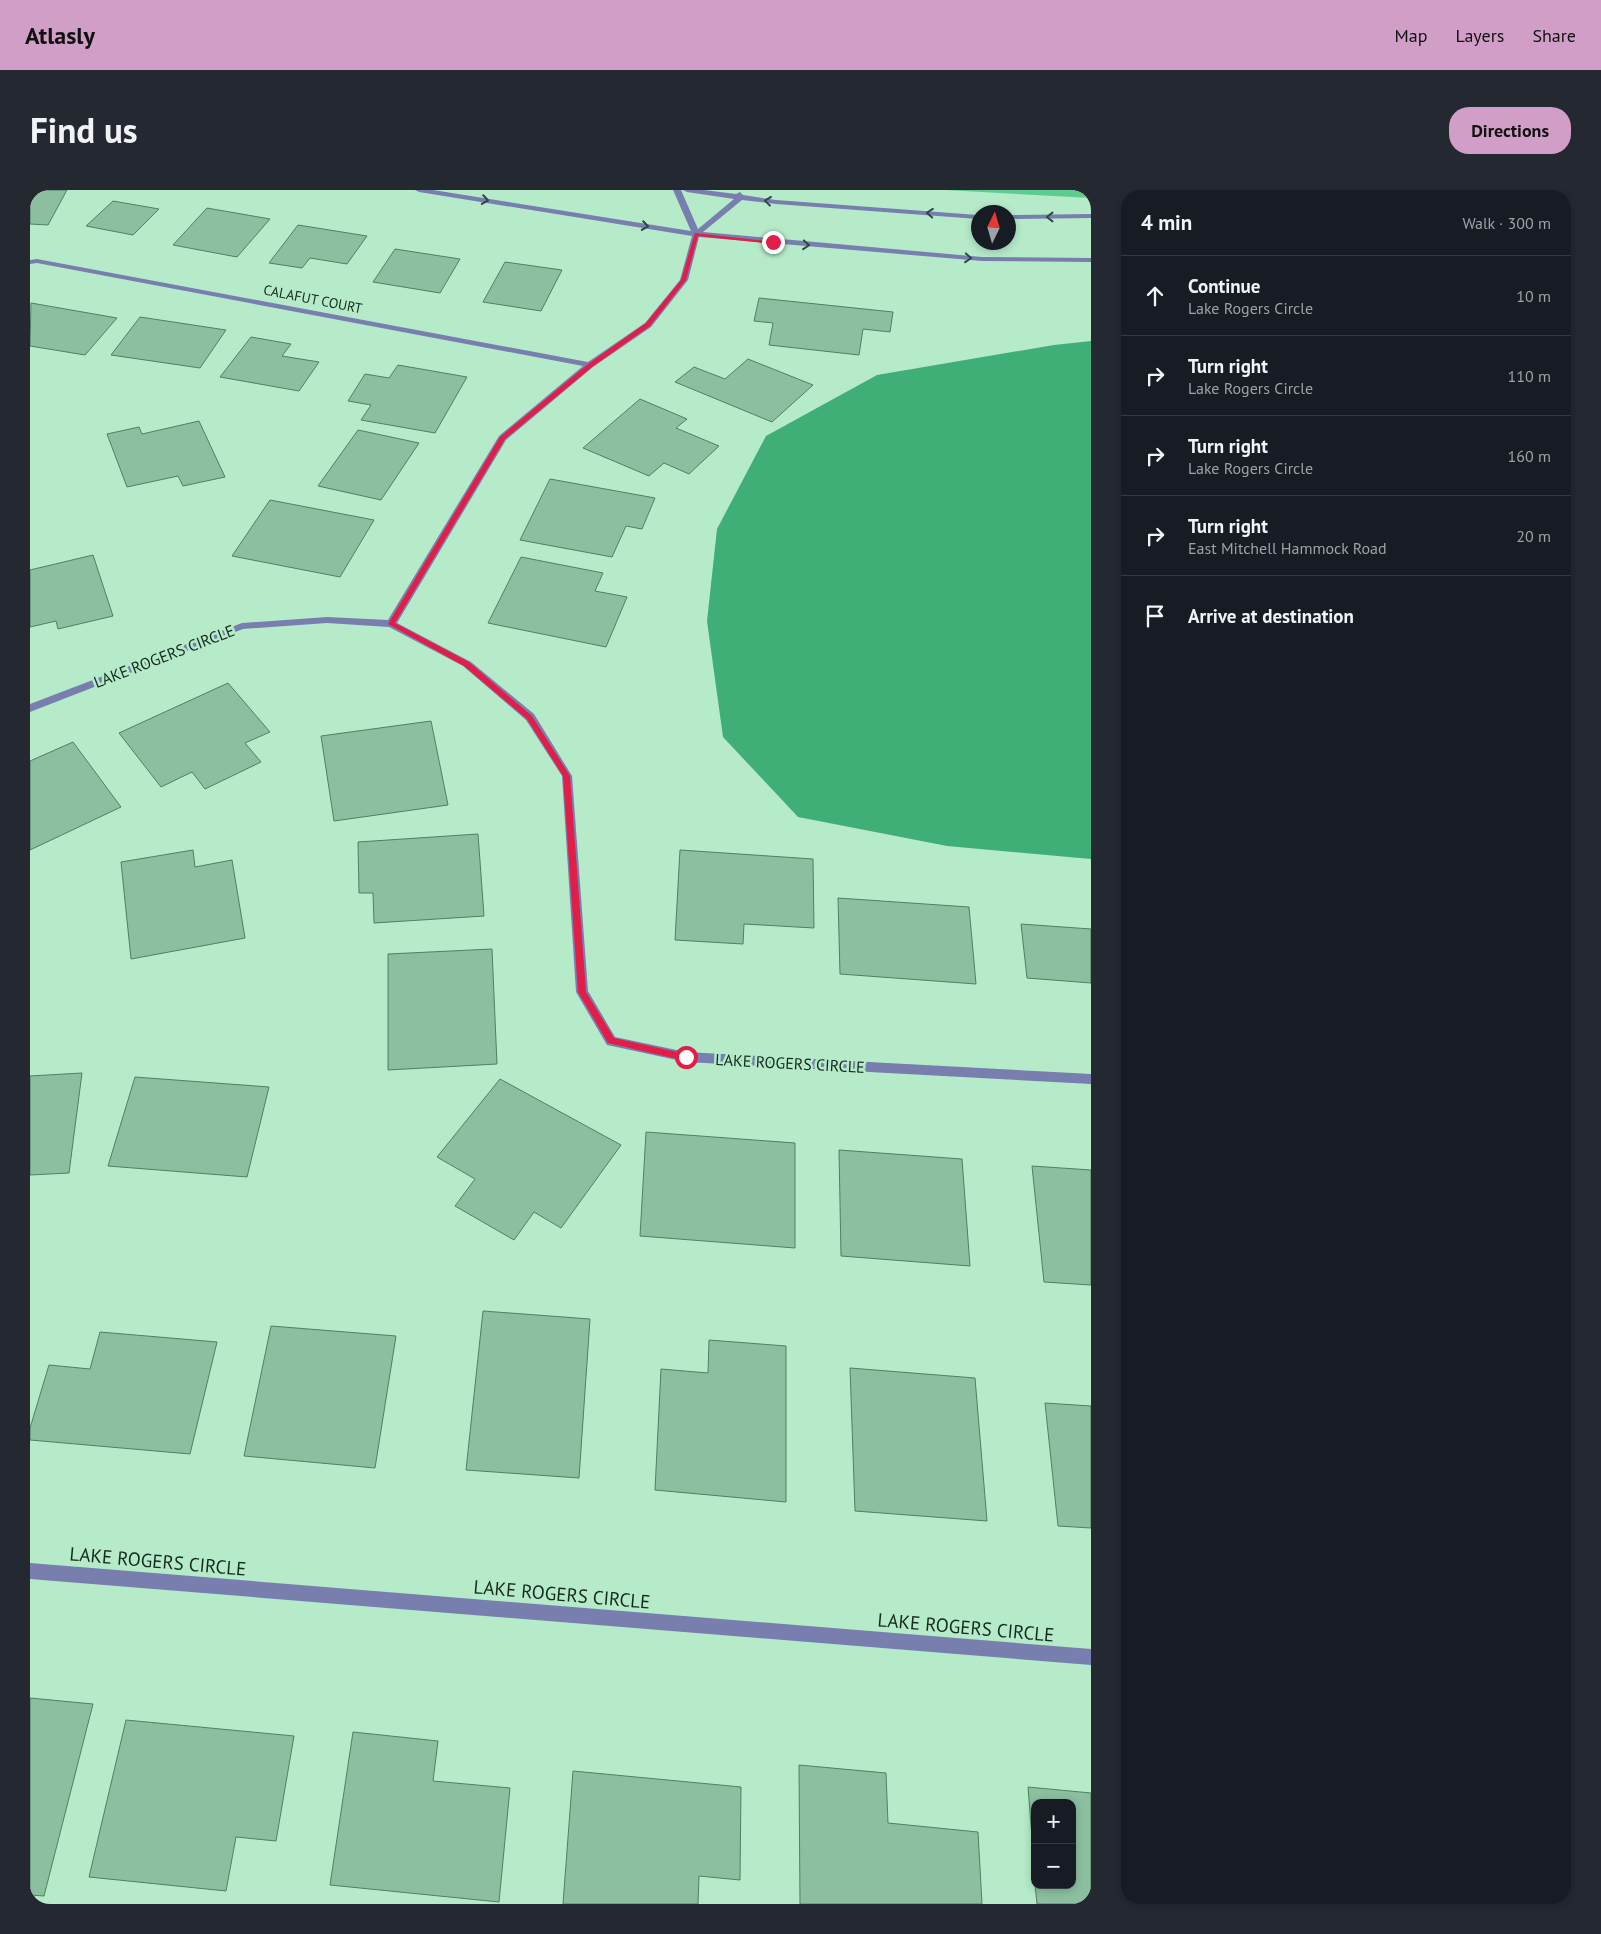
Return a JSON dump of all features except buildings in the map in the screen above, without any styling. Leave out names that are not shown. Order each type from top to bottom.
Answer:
[{"type":"street","points":[[419,190],[696,234],[982,259],[1091,260]]},
{"type":"street","points":[[677,190],[696,234]]},
{"type":"street","points":[[687,190],[741,194],[776,202],[971,216]]},
{"type":"street","points":[[392,624],[502,438],[590,365],[648,325],[684,280],[696,234],[741,194]]},
{"type":"street","points":[[1016,217],[1091,216]]},
{"type":"street","name":"CALAFUT COURT","points":[[30,262],[46,263],[590,365]]},
{"type":"street","name":"LAKE ROGERS CIRCLE","points":[[30,708],[242,626],[327,620],[392,624],[467,664],[530,717],[567,776],[582,992],[611,1041],[686,1057],[1091,1079]]},
{"type":"street","name":"LAKE ROGERS CIRCLE","points":[[30,1571],[1091,1657]]},
{"type":"green space","points":[[945,190],[1091,190],[1091,198]]},
{"type":"green space","points":[[1091,341],[1091,859],[947,846],[798,817],[723,737],[707,621],[717,529],[766,436],[877,375],[1054,345]]},
{"type":"route","points":[[686,1057],[611,1041],[582,992],[567,776],[530,717],[467,664],[392,624],[502,438],[590,365],[648,325],[684,280],[696,234],[773,242]]}]
